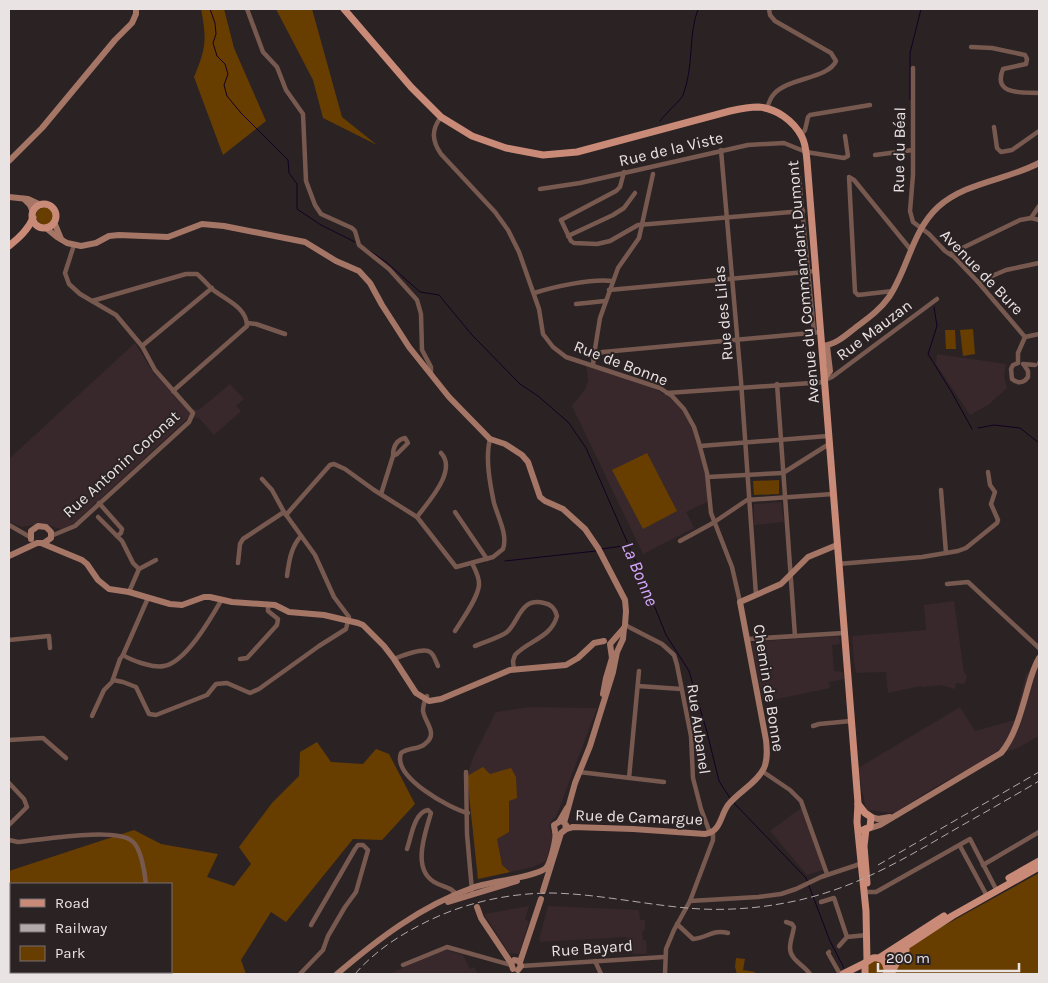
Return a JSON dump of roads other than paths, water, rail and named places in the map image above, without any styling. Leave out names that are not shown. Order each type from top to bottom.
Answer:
[{"type":"main road","points":[[344,9],[428,105],[444,119],[472,136],[495,145],[533,154],[554,155],[596,148],[730,111],[754,107],[767,108]]},
{"type":"main road","name":"Avenue du Commandant Dumont","points":[[767,108],[792,124],[801,135],[806,152],[817,332],[825,346],[829,440],[858,804],[865,816]]},
{"type":"main road","points":[[9,246],[29,226],[36,207],[50,205],[56,216],[54,222],[21,236]]},
{"type":"main road","points":[[33,215],[36,224],[43,228]]},
{"type":"main road","points":[[851,974],[856,972],[865,974],[867,892],[864,846],[867,829],[871,825],[865,816],[857,822],[866,911]]},
{"type":"main road","points":[[858,826],[862,829],[867,829]]},
{"type":"main road","points":[[996,889],[1039,861]]},
{"type":"main road","points":[[842,974],[870,958],[879,958],[930,924],[1039,866]]},
{"type":"main road","points":[[888,972],[899,952],[986,894]]},
{"type":"main road","points":[[867,935],[870,947],[886,964],[888,972]]},
{"type":"street","points":[[9,161],[42,128],[115,40],[132,23],[136,9]]},
{"type":"street","points":[[247,9],[263,52],[280,72],[286,90],[303,114],[305,124],[304,171],[315,205],[321,214],[352,228],[355,231],[359,245],[389,269],[417,300],[421,314],[421,342],[424,356],[431,367],[431,374]]},
{"type":"street","points":[[767,108],[778,89],[830,68],[836,61],[831,53],[775,21],[770,15],[769,9]]},
{"type":"street","points":[[971,47],[992,48],[1025,55],[1027,59],[1026,64],[1004,69],[1001,76],[1003,86],[1010,92],[1039,93]]},
{"type":"street","name":"Rue du Béal","points":[[913,68],[913,150],[910,216],[913,222],[921,228]]},
{"type":"street","points":[[801,135],[805,130],[810,115],[870,105]]},
{"type":"street","name":"Rue de Bonne","points":[[444,119],[434,130],[435,144],[441,154],[495,212],[508,230],[520,252],[539,309],[543,334],[549,343],[566,357],[655,386],[679,403],[689,417],[700,446],[708,477],[713,523],[732,567],[740,602]]},
{"type":"street","points":[[994,127],[997,148],[1001,152],[1012,150],[1039,131]]},
{"type":"street","name":"Rue de la Viste","points":[[540,189],[580,183],[748,145],[788,144],[806,152],[839,159],[848,156],[845,136]]},
{"type":"street","name":"Rue des Lilas","points":[[721,150],[742,386],[756,595]]},
{"type":"street","points":[[875,155],[913,150]]},
{"type":"street","points":[[825,346],[849,333],[882,307],[893,291],[921,228],[939,206],[960,193],[1017,173],[1039,163]]},
{"type":"street","points":[[624,172],[620,187],[616,191],[561,220],[574,244],[597,244],[610,241],[634,226],[803,211]]},
{"type":"street","points":[[593,365],[597,329],[605,301],[618,268],[639,238],[653,174]]},
{"type":"street","points":[[893,291],[858,295],[855,292],[848,179],[850,177],[911,250]]},
{"type":"street","points":[[609,290],[812,271],[799,178]]},
{"type":"street","points":[[568,236],[624,208],[635,193]]},
{"type":"street","points":[[9,197],[21,197],[41,205]]},
{"type":"street","points":[[21,197],[30,205],[33,215]]},
{"type":"street","points":[[1031,218],[1039,206]]},
{"type":"street","points":[[950,254],[1020,220],[1031,218],[1039,220]]},
{"type":"street","points":[[54,222],[62,240]]},
{"type":"street","points":[[43,228],[74,245],[88,245],[109,236],[119,235],[168,238],[195,226],[211,224],[305,242],[336,261],[351,267],[365,276],[404,340],[474,424],[490,439],[522,455],[528,462],[540,497],[563,509],[573,517],[592,539],[625,600],[624,626],[613,644],[612,658],[604,684],[602,705],[590,746],[567,808],[543,891]]},
{"type":"street","name":"Avenue de Bure","points":[[921,228],[978,282],[1025,337],[1018,353],[1018,363]]},
{"type":"street","points":[[74,245],[66,270],[66,278],[74,290],[116,315],[142,346],[155,370],[173,391],[235,338],[247,326],[247,323]]},
{"type":"street","points":[[978,282],[1006,270],[1039,263]]},
{"type":"street","points":[[92,301],[186,274],[197,274],[238,308],[247,323]]},
{"type":"street","points":[[534,293],[560,286],[612,281]]},
{"type":"street","points":[[142,346],[212,288]]},
{"type":"street","name":"Rue Mauzan","points":[[825,380],[832,377],[938,299]]},
{"type":"street","points":[[576,304],[605,301]]},
{"type":"street","points":[[247,323],[256,324],[285,334]]},
{"type":"street","points":[[594,355],[612,351],[817,332]]},
{"type":"street","points":[[1025,337],[1039,334]]},
{"type":"street","name":"Avenue de Bure","points":[[1018,363],[1024,365],[1038,364],[1028,372],[1028,377],[1022,382],[1012,379],[1011,369],[1013,365],[1018,363]]},
{"type":"street","points":[[1024,365],[1028,372]]},
{"type":"street","points":[[667,393],[825,380]]},
{"type":"street","points":[[777,384],[795,636]]},
{"type":"street","name":"Rue Antonin Coronat","points":[[51,538],[75,526],[189,422],[193,415],[192,410],[173,391]]},
{"type":"street","points":[[238,563],[240,544],[243,539],[285,514],[332,464],[346,468],[381,494],[417,517],[453,565],[459,567],[500,553],[504,542],[489,470],[488,446],[490,439]]},
{"type":"street","points":[[700,446],[780,440],[829,440]]},
{"type":"street","points":[[708,477],[782,473],[829,440]]},
{"type":"street","points":[[417,517],[441,485],[446,464],[446,459],[442,453]]},
{"type":"street","points":[[381,494],[393,456]]},
{"type":"street","points":[[838,564],[946,553],[966,548],[997,524],[998,520],[991,504],[994,490],[990,485],[988,472]]},
{"type":"street","points":[[113,680],[136,687],[146,710],[151,715],[156,715],[207,695],[216,684],[228,683],[250,694],[346,629],[349,620],[347,614],[334,598],[315,555],[285,514],[272,490],[262,479]]},
{"type":"street","points":[[941,490],[946,553]]},
{"type":"street","points":[[680,541],[750,500],[833,494]]},
{"type":"street","points":[[99,503],[122,528],[117,536]]},
{"type":"street","points":[[455,512],[487,559]]},
{"type":"street","points":[[98,517],[117,536],[133,563],[139,569]]},
{"type":"street","points":[[9,525],[39,543],[82,560],[102,584],[109,589],[176,605],[188,604],[204,597],[240,603],[268,604],[280,606],[289,612],[324,615],[363,625],[394,659],[416,693],[436,701],[496,675],[514,670],[566,665],[578,658],[594,643],[613,644]]},
{"type":"street","points":[[18,529],[42,526],[50,529],[55,550]]},
{"type":"street","points":[[22,550],[30,538],[33,528]]},
{"type":"street","name":"Rue Antonin Coronat","points":[[50,529],[66,531]]},
{"type":"street","points":[[287,576],[288,561],[295,543],[301,536]]},
{"type":"street","points":[[9,556],[51,538]]},
{"type":"street","points":[[740,602],[781,584],[808,557],[837,545]]},
{"type":"street","points":[[128,592],[139,569],[156,560]]},
{"type":"street","points":[[455,631],[479,586],[478,575],[472,563]]},
{"type":"street","points":[[947,584],[968,582],[1039,648]]},
{"type":"street","points":[[92,716],[104,690],[113,680],[120,659],[148,598]]},
{"type":"street","points":[[123,655],[157,667],[171,665],[178,661],[209,623],[222,599]]},
{"type":"street","points":[[475,646],[508,632],[525,607],[539,602],[550,605],[554,608],[557,616],[551,628],[544,636],[514,655],[514,670]]},
{"type":"street","name":"Chemin de Bonne","points":[[740,602],[767,746],[766,760],[762,771],[790,790],[800,801],[827,874]]},
{"type":"street","points":[[240,659],[247,658],[277,624],[278,619],[268,611],[268,604]]},
{"type":"street","name":"Rue Aubanel","points":[[624,626],[669,650],[675,659],[691,736],[694,784],[701,809],[712,833]]},
{"type":"street","points":[[748,639],[844,633]]},
{"type":"street","points":[[9,640],[49,636],[50,648]]},
{"type":"street","points":[[394,659],[427,650],[431,652],[438,666]]},
{"type":"street","points":[[867,829],[880,825],[1001,754],[1008,745],[1020,717],[1034,668],[1039,658]]},
{"type":"street","points":[[629,778],[639,671]]},
{"type":"street","points":[[638,686],[681,689]]},
{"type":"street","points":[[426,698],[423,707],[432,730],[431,736],[425,745],[404,751],[400,757],[402,768],[414,782],[454,807],[468,813]]},
{"type":"street","points":[[813,726],[851,721]]},
{"type":"street","points":[[9,740],[43,738],[66,758]]},
{"type":"street","points":[[665,974],[664,957],[667,944],[690,901],[708,859],[714,838],[712,833],[718,827],[727,808],[734,799],[762,771]]},
{"type":"street","points":[[466,772],[468,834],[474,898],[481,918],[515,968]]},
{"type":"street","points":[[579,772],[664,782]]},
{"type":"street","points":[[9,783],[24,799],[27,807],[9,825]]},
{"type":"street","points":[[406,849],[419,815],[423,811],[428,810],[431,814],[421,853],[422,864],[426,874],[435,883],[451,889],[460,897]]},
{"type":"street","points":[[865,816],[882,818],[893,816]]},
{"type":"street","name":"Rue de Camargue","points":[[563,827],[712,833]]},
{"type":"street","points":[[983,865],[1039,832]]},
{"type":"street","points":[[9,840],[18,842],[94,835],[127,838],[134,842],[138,848],[146,883]]},
{"type":"street","points":[[862,886],[867,892],[876,892],[970,839],[996,889]]},
{"type":"street","points":[[300,974],[323,950],[328,936],[356,892],[368,850],[366,847],[358,845],[355,849],[311,925]]},
{"type":"street","points":[[960,846],[986,894]]},
{"type":"street","points":[[690,901],[768,896],[796,889],[827,874],[860,864]]},
{"type":"street","points":[[337,974],[399,925],[432,907],[460,897],[474,898],[541,873],[549,868]]},
{"type":"street","points":[[474,898],[489,883],[541,873]]},
{"type":"street","points":[[541,873],[546,881]]},
{"type":"street","points":[[432,907],[460,897]]},
{"type":"street","points":[[821,902],[834,898],[847,937]]},
{"type":"street","points":[[515,968],[541,899]]},
{"type":"street","points":[[786,922],[794,927],[790,946],[791,955],[796,961],[804,965],[810,974]]},
{"type":"street","points":[[678,924],[693,939],[702,938],[716,931],[728,933]]},
{"type":"street","points":[[839,946],[847,937],[867,935]]},
{"type":"street","name":"Rue Bayard","points":[[403,965],[447,947],[515,968],[664,957]]},
{"type":"street","points":[[828,952],[842,974]]},
{"type":"street","points":[[596,961],[601,974]]},
{"type":"waterway","points":[[210,9],[215,23],[216,34],[213,43],[217,56],[225,64],[228,74],[224,85],[227,96],[241,113],[288,160],[289,173],[297,184],[297,209],[321,225],[355,242]]},
{"type":"waterway","points":[[660,121],[683,95],[689,74],[693,30],[698,9]]},
{"type":"waterway","points":[[910,100],[910,53],[921,9]]},
{"type":"waterway","name":"La Bonne","points":[[367,249],[386,262],[420,292],[439,295],[472,335],[520,384],[538,396],[569,423],[586,448],[666,635],[689,671],[719,781],[730,798]]},
{"type":"waterway","points":[[934,307],[937,326],[928,354],[972,429]]},
{"type":"waterway","points":[[978,428],[994,425],[1020,428],[1039,443]]},
{"type":"waterway","points":[[602,549],[629,545]]},
{"type":"waterway","points":[[505,561],[596,551]]},
{"type":"waterway","name":"La Bonne","points":[[734,803],[806,878],[830,941],[844,968]]},
{"type":"railway","points":[[878,865],[1039,772]]},
{"type":"railway","points":[[355,974],[378,952],[414,928],[454,910],[502,897],[552,893],[603,897],[687,908],[736,909],[785,903],[829,892],[889,867],[1039,781]]}]
